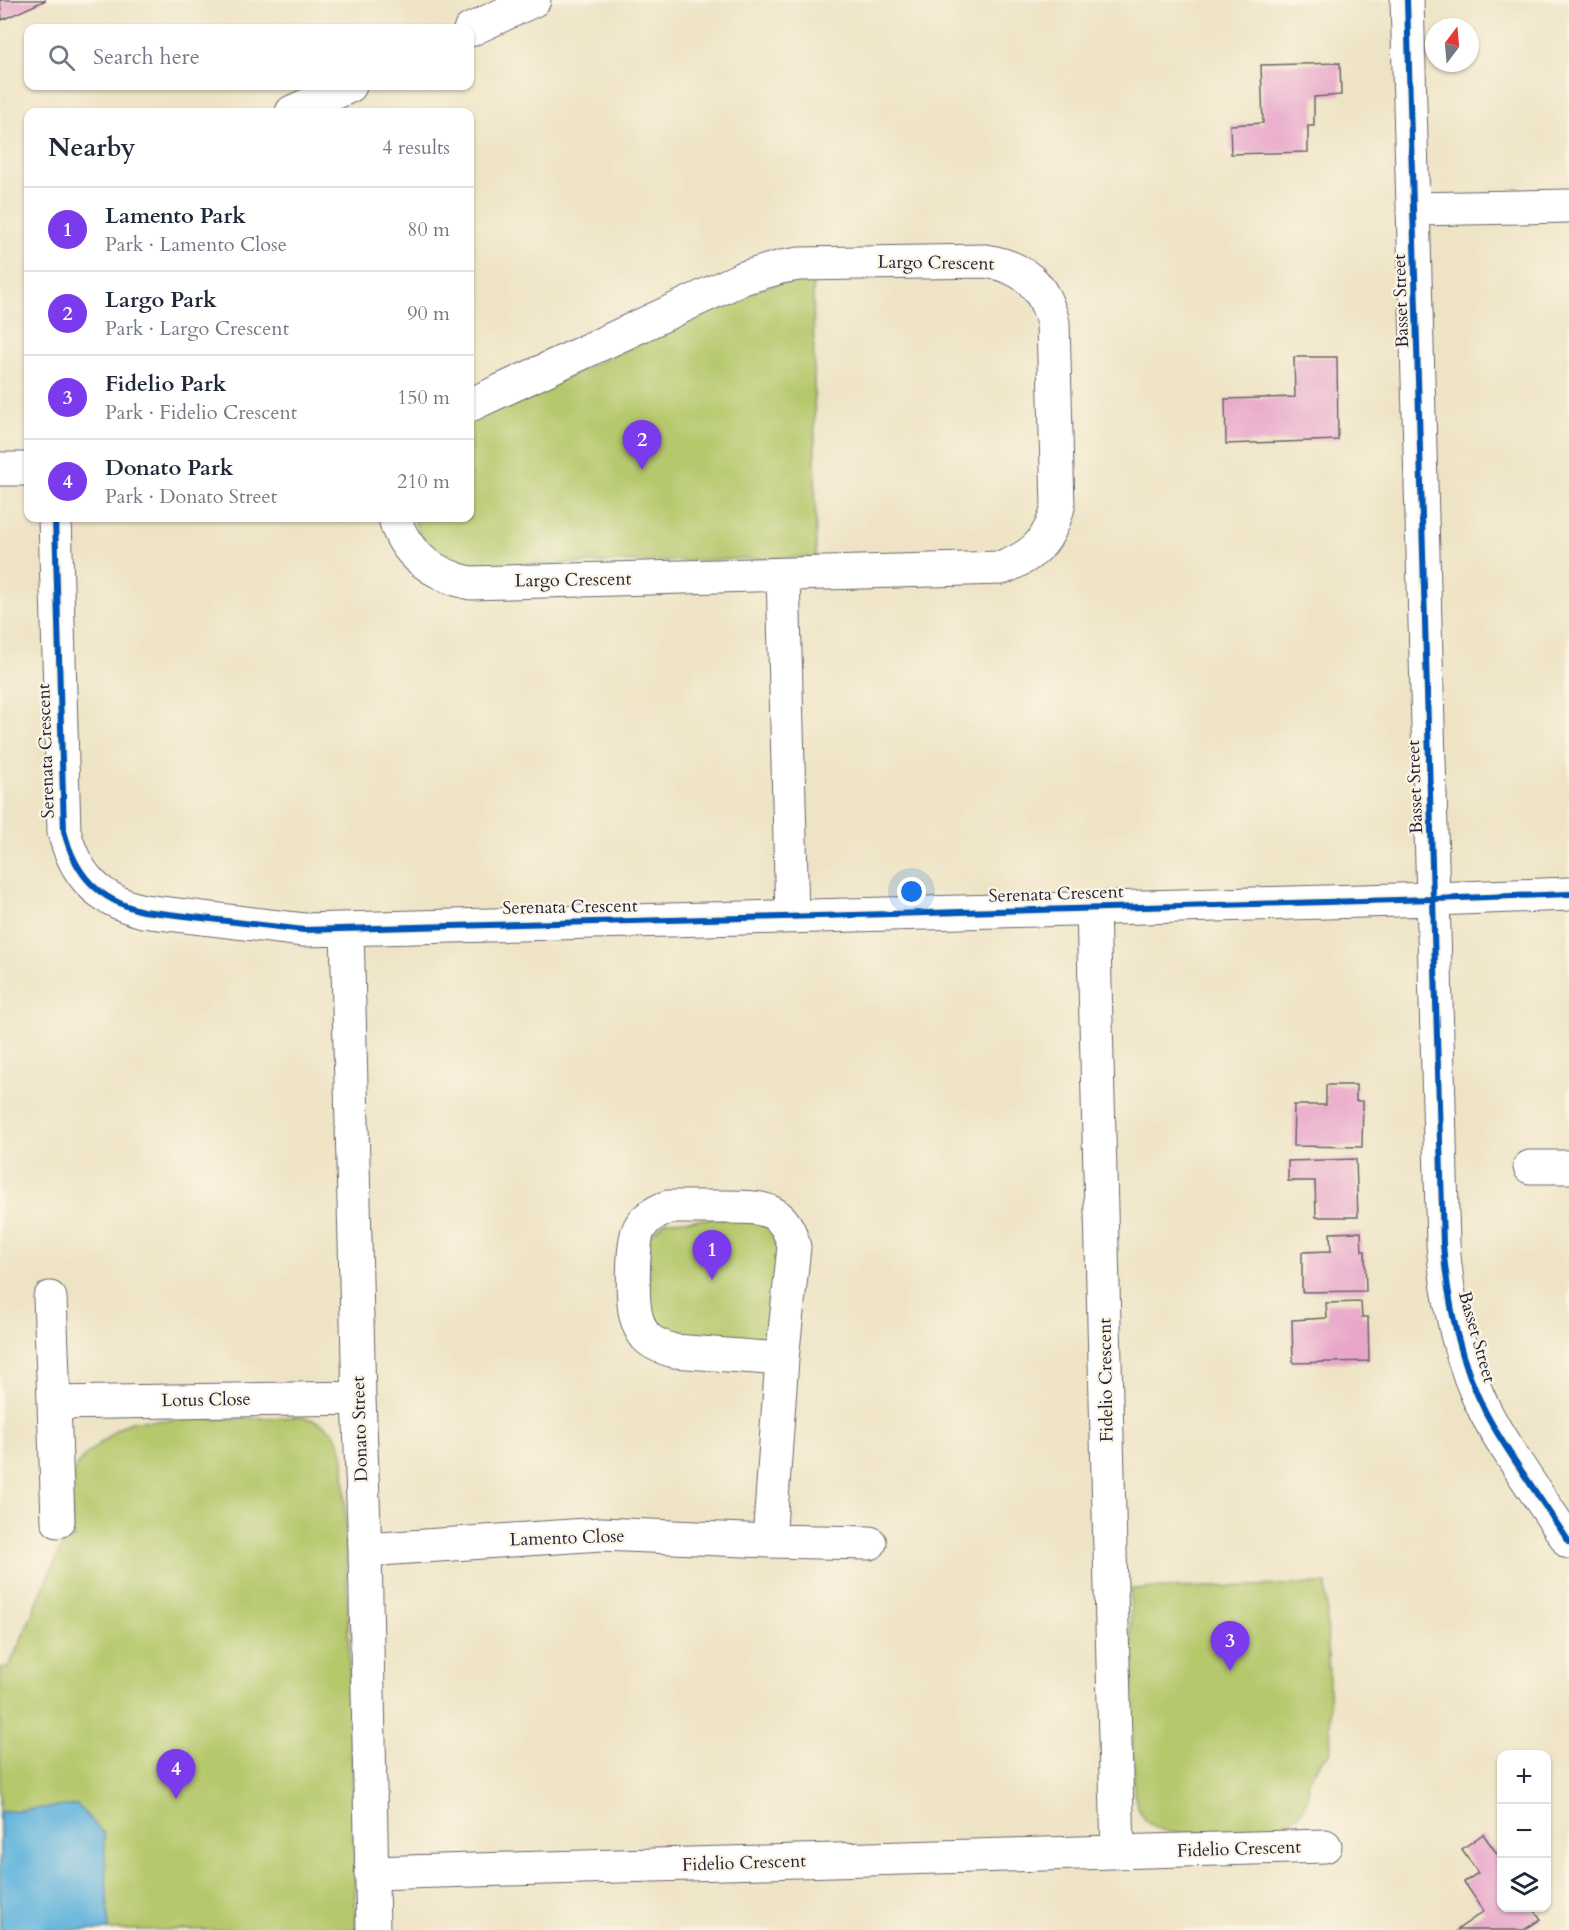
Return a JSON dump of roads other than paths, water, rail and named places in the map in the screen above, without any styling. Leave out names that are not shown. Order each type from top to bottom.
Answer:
[{"type":"street","points":[[474,28],[534,0]]},
{"type":"street","name":"Basset Street","points":[[1407,0],[1443,1244],[1446,1283],[1453,1320],[1467,1367],[1495,1430],[1569,1542]]},
{"type":"street","points":[[301,108],[341,90]]},
{"type":"street","points":[[1413,209],[1569,206]]},
{"type":"street","name":"Largo Crescent","points":[[397,522],[406,543],[418,558],[442,574],[470,583],[1002,568],[1018,562],[1033,552],[1045,539],[1058,507],[1053,323],[1050,308],[1043,295],[1025,275],[1013,268],[986,261],[817,263],[781,267],[743,278],[474,403]]},
{"type":"street","points":[[0,470],[24,469]]},
{"type":"street","name":"Serenata Crescent","points":[[55,522],[64,831],[69,852],[80,871],[94,888],[125,907],[304,930],[1569,894]]},
{"type":"street","points":[[783,575],[792,916]]},
{"type":"street","name":"Fidelio Crescent","points":[[1093,908],[1118,1852]]},
{"type":"street","name":"Donato Street","points":[[347,928],[365,1550],[373,1930]]},
{"type":"street","points":[[1530,1167],[1569,1167]]},
{"type":"street","points":[[769,1541],[782,1359],[794,1247],[791,1234],[777,1215],[757,1206],[668,1207],[656,1211],[646,1220],[640,1227],[634,1247],[635,1313],[639,1327],[647,1338],[660,1347],[674,1352],[782,1359]]},
{"type":"street","points":[[50,1298],[58,1521]]},
{"type":"street","name":"Lotus Close","points":[[54,1403],[359,1398]]},
{"type":"street","name":"Lamento Close","points":[[365,1550],[602,1534],[870,1544]]},
{"type":"street","name":"Fidelio Crescent","points":[[371,1873],[1325,1846]]},
{"type":"water","points":[[77,1805],[104,1834],[109,1930],[0,1930],[0,1812]]},
{"type":"place","name":"Largo Park","points":[[642,470]]},
{"type":"place","name":"Lamento Park","points":[[712,1280]]},
{"type":"place","name":"Fidelio Park","points":[[1230,1671]]},
{"type":"place","name":"Donato Park","points":[[176,1799]]}]
